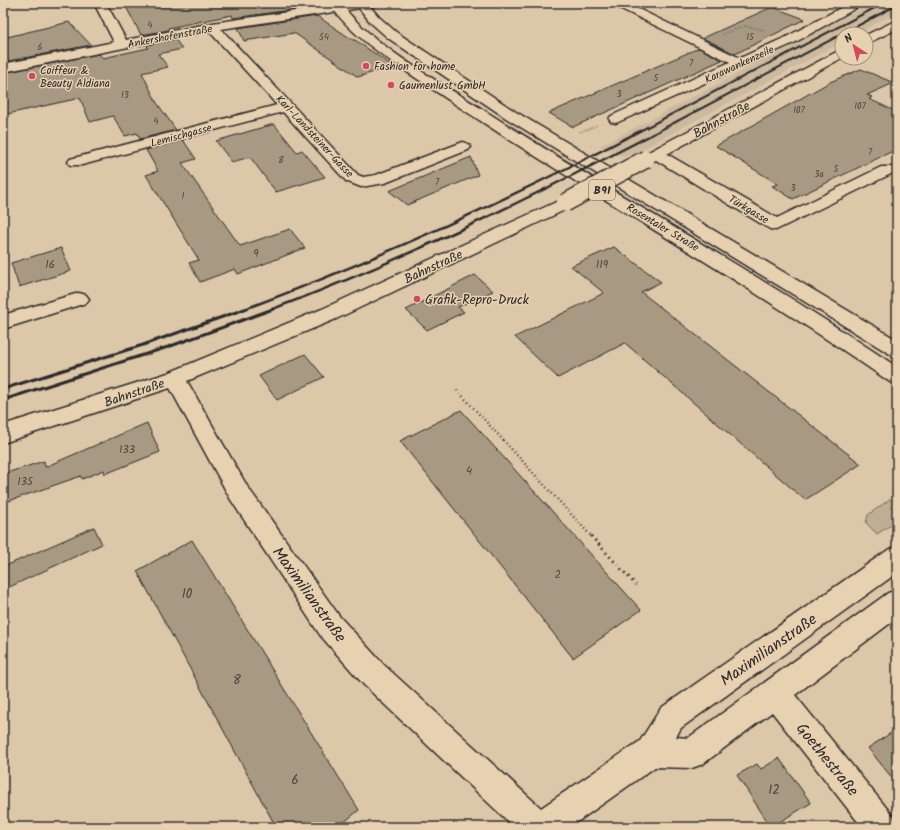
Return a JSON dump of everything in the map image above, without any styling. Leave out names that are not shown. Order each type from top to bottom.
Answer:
[{"type":"street","points":[[100,3],[122,45]]},
{"type":"street","name":"Ankershofenstraße","points":[[3,68],[212,27],[336,5],[364,3]]},
{"type":"street","name":"Rosentaler Straße","points":[[364,3],[375,20],[392,35],[511,115],[897,349]]},
{"type":"street","points":[[617,3],[741,63]]},
{"type":"street","name":"Karawankenzeile","points":[[616,120],[790,40],[858,3]]},
{"type":"street","name":"Rosentaler Straße","points":[[336,5],[350,23],[420,74],[488,120],[713,257],[897,377]]},
{"type":"street","points":[[874,36],[897,24]]},
{"type":"street","name":"Karl-Landsteiner-Gasse","points":[[212,27],[352,178],[361,182],[379,180],[463,147]]},
{"type":"street","name":"Bahnstraße","points":[[3,434],[72,413],[175,378],[329,314],[565,203],[834,57]]},
{"type":"street","name":"Lemischgasse","points":[[76,162],[287,107]]},
{"type":"street","name":"Türkgasse","points":[[651,157],[776,225],[887,170]]},
{"type":"street","points":[[3,322],[80,299]]},
{"type":"street","name":"Maximilianstraße","points":[[175,378],[239,493],[330,626],[374,675],[538,827]]},
{"type":"street","name":"Maximilianstraße","points":[[542,827],[651,752],[671,718],[897,558]]},
{"type":"street","points":[[651,752],[692,753],[897,602]]},
{"type":"street","name":"Goethestraße","points":[[774,692],[882,827]]},
{"type":"path","points":[[700,43],[743,25],[752,25],[790,40]]},
{"type":"path","points":[[457,390],[636,585]]},
{"type":"shaded area","points":[[871,3],[897,3],[897,12],[872,26],[834,26],[834,46],[635,153],[624,157],[600,146]]},
{"type":"shaded area","points":[[890,499],[897,504],[897,521],[877,534],[866,523],[868,515]]},
{"type":"building","points":[[124,3],[293,3],[305,8],[233,18],[232,15],[141,35]]},
{"type":"building","points":[[772,7],[805,19],[735,54],[703,38]]},
{"type":"building","points":[[317,16],[393,66],[358,77],[294,33],[244,41],[238,28]]},
{"type":"building","points":[[69,22],[91,45],[3,62],[3,38]]},
{"type":"building","points":[[175,39],[182,49],[158,54],[168,67],[142,73],[157,103],[176,130],[140,139],[137,133],[125,136],[113,116],[90,122],[80,98],[3,115],[3,73],[99,54],[103,58],[148,48],[147,45]]},
{"type":"building","points":[[699,48],[722,60],[573,127],[549,113]]},
{"type":"building","points":[[861,69],[894,83],[867,95],[872,97],[869,99],[897,112],[897,149],[793,199],[772,186],[778,184],[716,146],[830,82]]},
{"type":"building","points":[[274,124],[297,152],[302,150],[325,177],[276,192],[250,157],[232,162],[216,141]]},
{"type":"building","points":[[183,140],[196,159],[182,163],[240,246],[290,229],[305,248],[238,274],[235,269],[200,282],[189,263],[199,260],[146,175],[158,171],[146,150]]},
{"type":"building","points":[[471,157],[478,175],[407,205],[389,191]]},
{"type":"building","points":[[614,247],[661,282],[641,292],[861,464],[805,500],[625,343],[558,378],[515,337],[604,293],[571,266]]},
{"type":"building","points":[[61,248],[71,271],[19,287],[11,263]]},
{"type":"building","points":[[475,275],[493,291],[458,307],[464,312],[427,330],[406,310]]},
{"type":"building","points":[[305,354],[324,377],[277,400],[259,376]]},
{"type":"building","points":[[461,410],[641,610],[573,658],[400,441]]},
{"type":"building","points":[[147,423],[160,452],[105,474],[104,470],[82,479],[81,476],[3,503],[3,474],[44,461],[45,467]]},
{"type":"building","points":[[94,527],[102,544],[3,590],[3,567]]},
{"type":"building","points":[[192,540],[359,810],[338,827],[276,827],[137,571]]},
{"type":"building","points":[[897,729],[897,784],[868,748]]},
{"type":"building","points":[[779,758],[811,803],[771,827],[737,775],[757,764],[761,769]]},
{"type":"railway","points":[[632,135],[884,3]]},
{"type":"railway","points":[[651,135],[897,5]]},
{"type":"railway","points":[[270,310],[368,271],[464,228],[653,134]]},
{"type":"railway","points":[[242,310],[392,250],[490,206],[632,135]]},
{"type":"railway","points":[[3,389],[143,345],[245,309]]},
{"type":"railway","points":[[3,400],[168,347],[273,309]]},
{"type":"place","name":"Fashion for home","points":[[366,66]]},
{"type":"place","name":"Coiffeur & Beauty Aldiana","points":[[32,76]]},
{"type":"place","name":"Gaumenlust GmbH","points":[[391,85]]},
{"type":"place","name":"Grafik-Repro-Druck","points":[[417,299]]}]
